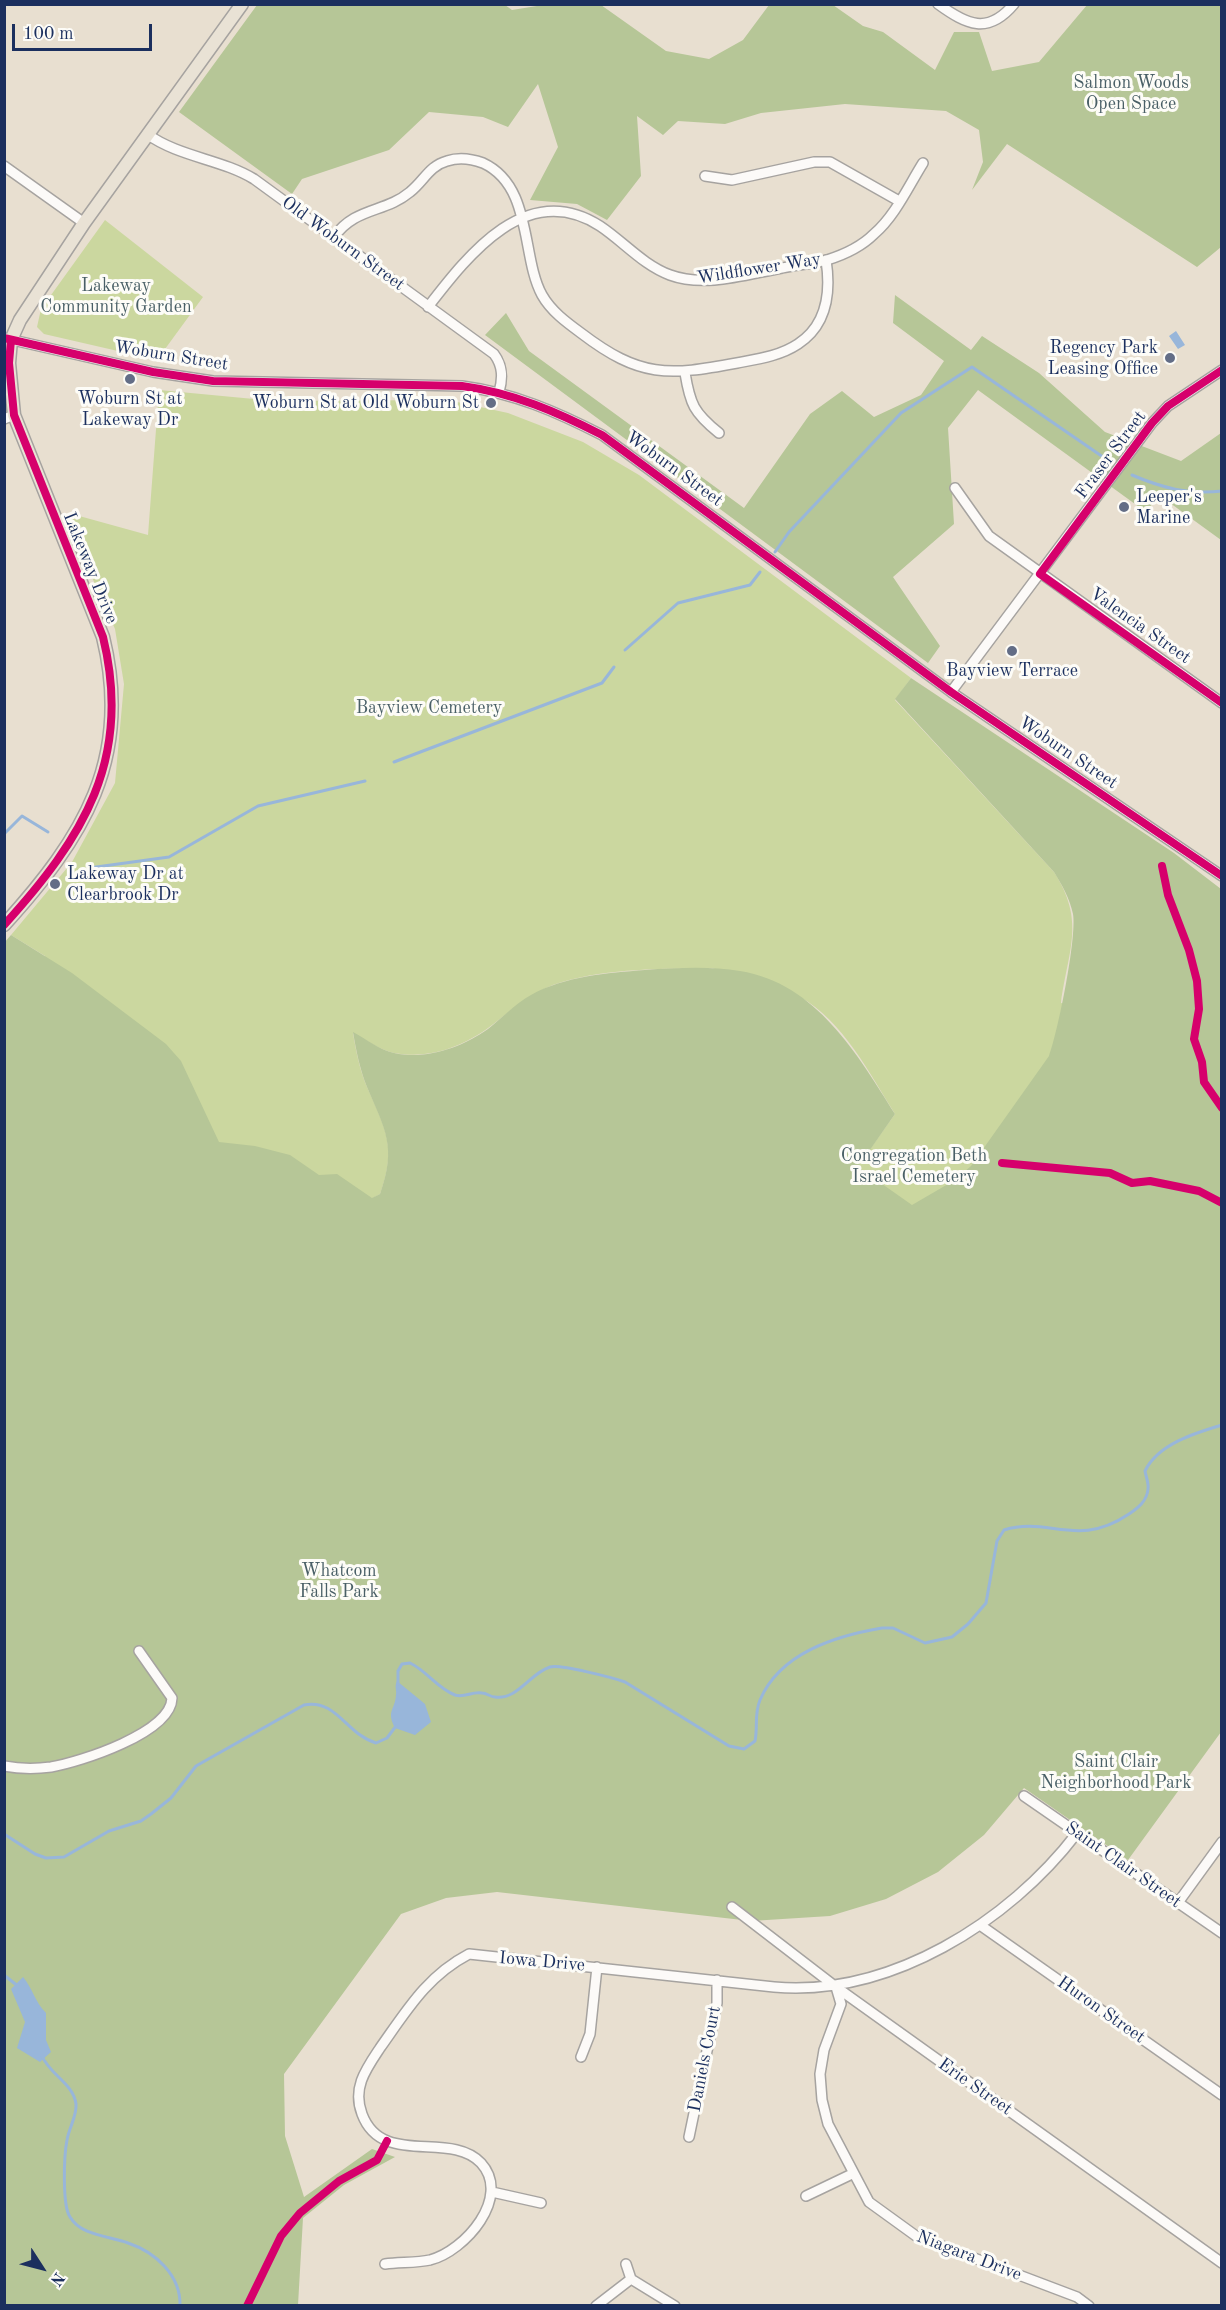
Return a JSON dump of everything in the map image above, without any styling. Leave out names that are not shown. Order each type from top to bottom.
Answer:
[{"type":"main road","name":"Lakeway Drive","points":[[4,925],[56,864],[80,826],[103,774],[112,706],[108,658],[103,637],[9,417],[8,339],[84,223],[242,4]]},
{"type":"street","points":[[938,4],[959,18],[980,24],[1000,18],[1014,4]]},
{"type":"street","name":"Old Woburn Street","points":[[147,134],[158,142],[244,173],[334,237],[496,357],[502,375],[499,392]]},
{"type":"street","points":[[334,237],[351,218],[410,193],[435,166],[458,159],[484,164],[495,172],[517,204],[536,282],[554,311],[615,357],[648,369],[686,373],[772,356],[806,338],[816,327],[828,295],[826,260]]},
{"type":"street","points":[[705,176],[732,180],[814,162],[830,162],[899,201]]},
{"type":"street","name":"Wildflower Way","points":[[428,307],[477,248],[522,217],[559,210],[586,218],[653,267],[685,280],[712,280],[826,260],[873,236],[899,201],[922,163]]},
{"type":"street","points":[[4,166],[84,223]]},
{"type":"street","name":"Woburn Street","points":[[8,339],[153,372],[213,381],[462,386],[499,392],[550,409],[602,435],[951,692],[1221,876]]},
{"type":"street","name":"Fraser Street","points":[[951,692],[1160,415],[1168,406],[1221,370]]},
{"type":"street","points":[[686,373],[689,399],[695,411],[719,433]]},
{"type":"street","name":"Valencia Street","points":[[955,488],[989,536],[1221,703]]},
{"type":"street","points":[[4,1766],[41,1768],[70,1762],[130,1741],[161,1719],[170,1707],[172,1698],[139,1651]]},
{"type":"street","name":"Saint Clair Street","points":[[1024,1796],[1221,1933]]},
{"type":"street","name":"Iowa Drive","points":[[492,2192],[491,2182],[481,2163],[466,2152],[387,2141],[372,2131],[364,2120],[357,2101],[362,2074],[426,1986],[447,1966],[470,1954],[803,1990],[836,1987],[893,1970],[980,1925],[1014,1901],[1039,1879],[1077,1833]]},
{"type":"street","points":[[1177,1904],[1221,1842]]},
{"type":"street","name":"Erie Street","points":[[732,1907],[836,1987],[1221,2263]]},
{"type":"street","name":"Huron Street","points":[[980,1925],[1221,2095]]},
{"type":"street","points":[[581,2057],[590,2034],[597,1967]]},
{"type":"street","name":"Daniels Court","points":[[689,2137],[717,2003],[717,1980]]},
{"type":"street","name":"Niagara Drive","points":[[836,1987],[841,2004],[824,2050],[820,2074],[822,2100],[828,2124],[852,2174],[869,2202],[899,2226],[916,2236],[1077,2297],[1089,2306]]},
{"type":"street","points":[[806,2196],[852,2174]]},
{"type":"street","points":[[385,2264],[431,2260],[455,2246],[474,2228],[487,2211],[492,2192],[541,2203]]},
{"type":"street","points":[[626,2264],[631,2279],[675,2306]]},
{"type":"street","points":[[596,2306],[631,2279]]},
{"type":"green space","name":"Salmon Woods Open Space","points":[[257,5],[505,5],[512,10],[543,5],[601,5],[666,51],[709,59],[743,40],[769,5],[833,5],[863,26],[883,32],[935,70],[954,32],[979,32],[992,71],[1039,62],[1087,5],[1221,5],[1221,247],[1197,267],[1007,144],[972,190],[983,162],[979,130],[946,111],[845,104],[761,113],[725,124],[678,121],[663,135],[637,116],[641,176],[607,220],[577,204],[530,200],[558,147],[538,84],[508,127],[483,117],[429,112],[389,150],[302,179],[292,194],[179,112]]},
{"type":"green space","name":"Lakeway Community Garden","points":[[105,220],[203,297],[157,360],[44,334],[37,327],[41,309]]},
{"type":"green space","points":[[895,295],[971,350],[982,336],[1039,373],[1105,432],[1181,461],[1221,433],[1221,540],[1159,495],[1146,512],[978,390],[948,428],[954,524],[893,577],[940,646],[928,663],[485,335],[506,313],[529,351],[744,508],[810,414],[842,391],[874,417],[921,395],[944,361],[893,323]]},
{"type":"green space","name":"Bayview Cemetery","points":[[159,390],[275,401],[448,400],[508,413],[583,442],[639,475],[911,678],[895,700],[1054,872],[1070,906],[1072,936],[1061,1003],[1087,1006],[1042,1140],[401,1642],[4,1005],[45,956],[11,935],[72,862],[115,783],[124,684],[115,629],[70,528],[72,514],[148,535]],"holes":[[[712,968],[770,985],[800,997],[829,1020],[854,1050],[895,1114],[858,1166],[373,1198],[380,1194],[385,1178],[388,1164],[387,1139],[362,1074],[353,1033],[389,1052],[408,1055],[435,1052],[473,1038],[527,999],[562,982],[580,977],[636,970]]]},
{"type":"green space","name":"Whatcom Falls Park","points":[[911,678],[1174,853],[1221,889],[1221,1732],[1128,1860],[1024,1788],[984,1835],[938,1872],[886,1899],[830,1916],[751,1921],[497,1892],[446,1898],[401,1914],[284,2074],[285,2136],[304,2197],[372,2149],[395,2157],[344,2185],[303,2218],[298,2305],[5,2306],[4,943],[11,935],[72,973],[166,1044],[181,1061],[219,1142],[255,1146],[290,1155],[319,1175],[337,1174],[372,1198],[380,1194],[385,1177],[388,1163],[387,1139],[362,1074],[353,1032],[389,1052],[418,1055],[443,1051],[466,1042],[488,1029],[531,995],[572,980],[616,972],[693,968],[740,971],[767,978],[791,990],[813,1006],[850,1046],[881,1091],[895,1114],[858,1167],[912,1205],[955,1180],[971,1166],[1049,1056],[1066,985],[1072,943],[1073,914],[1063,887],[1054,872],[895,699]]},
{"type":"water","points":[[1176,331],[1185,345],[1178,349],[1169,336]]},
{"type":"water","points":[[397,1681],[425,1704],[431,1722],[415,1735],[395,1728],[392,1722],[391,1714]]},
{"type":"water","points":[[23,1977],[46,2013],[46,2040],[51,2052],[40,2062],[17,2048],[25,2022],[11,1989]]},
{"type":"waterway","points":[[775,552],[789,532],[901,413],[972,367],[1103,457]]},
{"type":"waterway","points":[[1132,475],[1154,484],[1176,489],[1199,492],[1222,491]]},
{"type":"waterway","points":[[625,650],[678,603],[750,585],[760,572]]},
{"type":"waterway","points":[[394,762],[602,683],[614,667]]},
{"type":"waterway","points":[[89,868],[169,857],[258,806],[365,781]]},
{"type":"waterway","points":[[4,834],[22,816],[48,832]]},
{"type":"waterway","points":[[398,1684],[398,1671],[402,1664],[410,1663],[455,1695],[478,1693],[503,1697],[550,1667],[575,1669],[625,1682],[729,1746],[744,1749],[755,1741],[758,1705],[769,1684],[795,1659],[828,1642],[882,1628],[893,1628],[925,1643],[952,1637],[968,1624],[986,1603],[997,1541],[1004,1530],[1035,1527],[1078,1531],[1111,1524],[1132,1512],[1144,1501],[1148,1487],[1145,1471],[1159,1454],[1178,1441],[1222,1425]]},
{"type":"waterway","points":[[4,1834],[35,1854],[46,1858],[64,1857],[109,1831],[141,1821],[171,1798],[196,1766],[304,1705],[315,1704],[325,1707],[357,1733],[376,1743],[387,1738],[396,1726]]},
{"type":"waterway","points":[[4,1975],[19,1987]]},
{"type":"waterway","points":[[42,2056],[50,2069],[71,2090],[76,2104],[65,2157],[64,2180],[67,2211],[70,2217],[88,2232],[128,2243],[157,2259],[176,2284],[180,2306]]},
{"type":"cycle path","points":[[4,338],[153,372],[213,381],[462,386],[499,393],[535,404],[602,435],[951,692],[1222,876]]},
{"type":"cycle path","points":[[4,925],[32,893],[78,828],[94,794],[106,759],[111,721],[111,681],[103,637],[14,415],[9,363],[11,340]]},
{"type":"cycle path","points":[[1222,370],[1168,406],[1152,423],[1040,574],[1222,703]]},
{"type":"cycle path","points":[[1162,866],[1168,895],[1189,950],[1197,981],[1199,1009],[1194,1039],[1202,1062],[1204,1082],[1222,1108]]},
{"type":"cycle path","points":[[1002,1163],[1110,1173],[1132,1183],[1150,1181],[1199,1191],[1222,1203]]},
{"type":"cycle path","points":[[247,2306],[281,2236],[300,2213],[339,2181],[377,2160],[387,2141]]},
{"type":"place","name":"Regency Park Leasing Office","points":[[1170,358]]},
{"type":"place","name":"Woburn St at Lakeway Dr","points":[[130,379]]},
{"type":"place","name":"Woburn St at Old Woburn St","points":[[491,403]]},
{"type":"place","name":"Leeper's Marine","points":[[1124,507]]},
{"type":"place","name":"Bayview Terrace","points":[[1012,651]]},
{"type":"place","name":"Lakeway Dr at Clearbrook Dr","points":[[55,884]]},
{"type":"park label","name":"Congregation Beth Israel Cemetery","points":[[914,1166]]},
{"type":"park label","name":"Saint Clair Neighborhood Park","points":[[1116,1772]]}]
